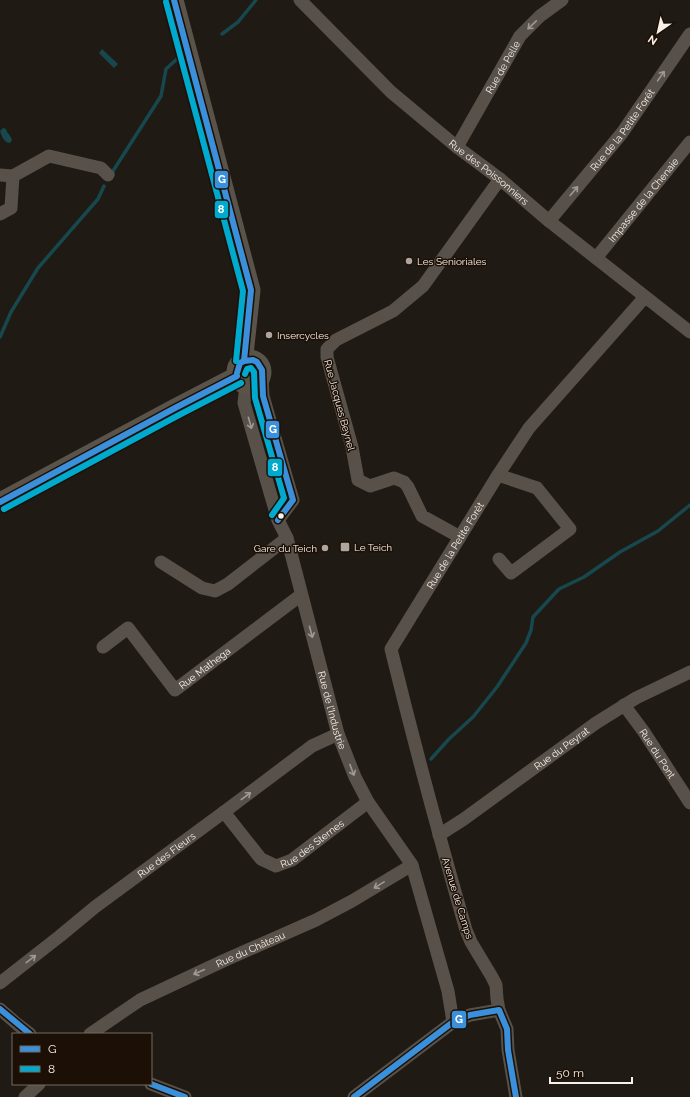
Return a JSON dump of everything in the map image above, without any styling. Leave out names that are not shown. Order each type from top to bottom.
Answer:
[{"type":"main road","name":"Rue de l'Industrie","points":[[174,0],[251,290],[242,374]]},
{"type":"main road","points":[[0,502],[175,408],[242,374],[249,360],[257,362],[262,370],[262,375]]},
{"type":"street","name":"Rue des Poissonniers","points":[[300,0],[391,92],[457,147],[500,179],[549,221],[690,332]]},
{"type":"street","name":"Rue de Pelle","points":[[457,147],[520,36],[540,16],[562,0]]},
{"type":"street","name":"Rue de la Petite Forêt","points":[[549,221],[622,133],[690,34]]},
{"type":"street","name":"Impasse de la Chenaie","points":[[596,258],[690,142]]},
{"type":"street","points":[[0,214],[10,208],[6,175],[49,156],[101,168],[108,175]]},
{"type":"street","name":"Rue Jacques Beynel","points":[[460,537],[422,516],[404,482],[394,478],[370,486],[358,480],[352,447],[327,357],[327,349],[336,340],[393,311],[423,286],[500,179]]},
{"type":"street","name":"Rue de la Petite Forêt","points":[[439,835],[391,649],[498,475],[529,428],[645,297]]},
{"type":"street","name":"Rue de l'Industrie","points":[[242,374],[244,403],[278,520],[287,538],[338,734],[355,777],[368,802],[412,865],[448,991],[453,1022]]},
{"type":"street","points":[[262,375],[263,396],[293,500],[278,520]]},
{"type":"street","points":[[498,475],[537,488],[570,529],[511,573],[499,559]]},
{"type":"street","points":[[161,562],[202,588],[215,591],[228,584],[287,538]]},
{"type":"street","name":"Rue Mathega","points":[[103,647],[128,628],[175,690],[301,595]]},
{"type":"street","name":"Rue du Peyrat","points":[[439,835],[464,819],[596,723],[636,698],[690,672]]},
{"type":"street","name":"Rue du Pont","points":[[624,705],[644,732],[690,803]]},
{"type":"street","name":"Rue des Fleurs","points":[[0,983],[60,936],[95,906],[312,746],[338,734]]},
{"type":"street","name":"Rue des Sternes","points":[[224,812],[261,859],[276,866],[292,860],[368,802]]},
{"type":"street","name":"Avenue de Camps","points":[[439,835],[466,930],[496,985],[499,1010],[507,1029],[508,1050],[516,1097]]},
{"type":"street","name":"Rue du Château","points":[[91,1033],[140,1000],[316,920],[352,901],[412,865]]},
{"type":"street","points":[[0,1009],[29,1033]]},
{"type":"street","points":[[354,1097],[453,1022],[470,1015],[499,1010]]},
{"type":"street","points":[[152,1084],[185,1097]]},
{"type":"street","points":[[25,1097],[38,1085]]},
{"type":"water","points":[[102,49],[118,64],[114,68],[99,53]]},
{"type":"water","points":[[3,128],[6,129],[12,140],[10,143],[2,137],[0,131]]},
{"type":"waterway","points":[[222,34],[238,22],[256,0]]},
{"type":"waterway","points":[[113,175],[113,171],[161,96],[166,69],[178,58]]},
{"type":"waterway","points":[[0,337],[11,312],[38,268],[98,199],[104,186]]},
{"type":"waterway","points":[[431,759],[449,739],[473,717],[497,687],[526,643],[531,630],[533,617],[559,589],[584,577],[620,552],[658,531],[690,505]]},
{"type":"transit line","name":"G","points":[[174,0],[251,290],[244,361]]},
{"type":"transit line","name":"8","points":[[166,2],[243,291],[236,361]]},
{"type":"transit line","name":"G","points":[[237,373],[240,363],[244,361],[253,360],[257,362],[262,370],[263,396],[293,500],[278,520]]},
{"type":"transit line","name":"8","points":[[245,374],[247,369],[251,368],[254,372],[255,398],[284,498],[272,515]]},
{"type":"transit line","name":"G","points":[[0,502],[237,376]]},
{"type":"transit line","name":"8","points":[[4,509],[241,383]]},
{"type":"transit line","name":"G","points":[[0,1009],[29,1033]]},
{"type":"transit line","name":"G","points":[[354,1097],[453,1022],[470,1015],[499,1010],[507,1029],[508,1050],[516,1097]]},
{"type":"transit line","name":"G","points":[[152,1084],[185,1097]]},
{"type":"place","name":"Les Senioriales","points":[[409,261]]},
{"type":"place","name":"Insercycles","points":[[269,335]]},
{"type":"place","name":"Le Teich","points":[[345,547]]},
{"type":"place","name":"Gare du Teich","points":[[325,548]]}]
